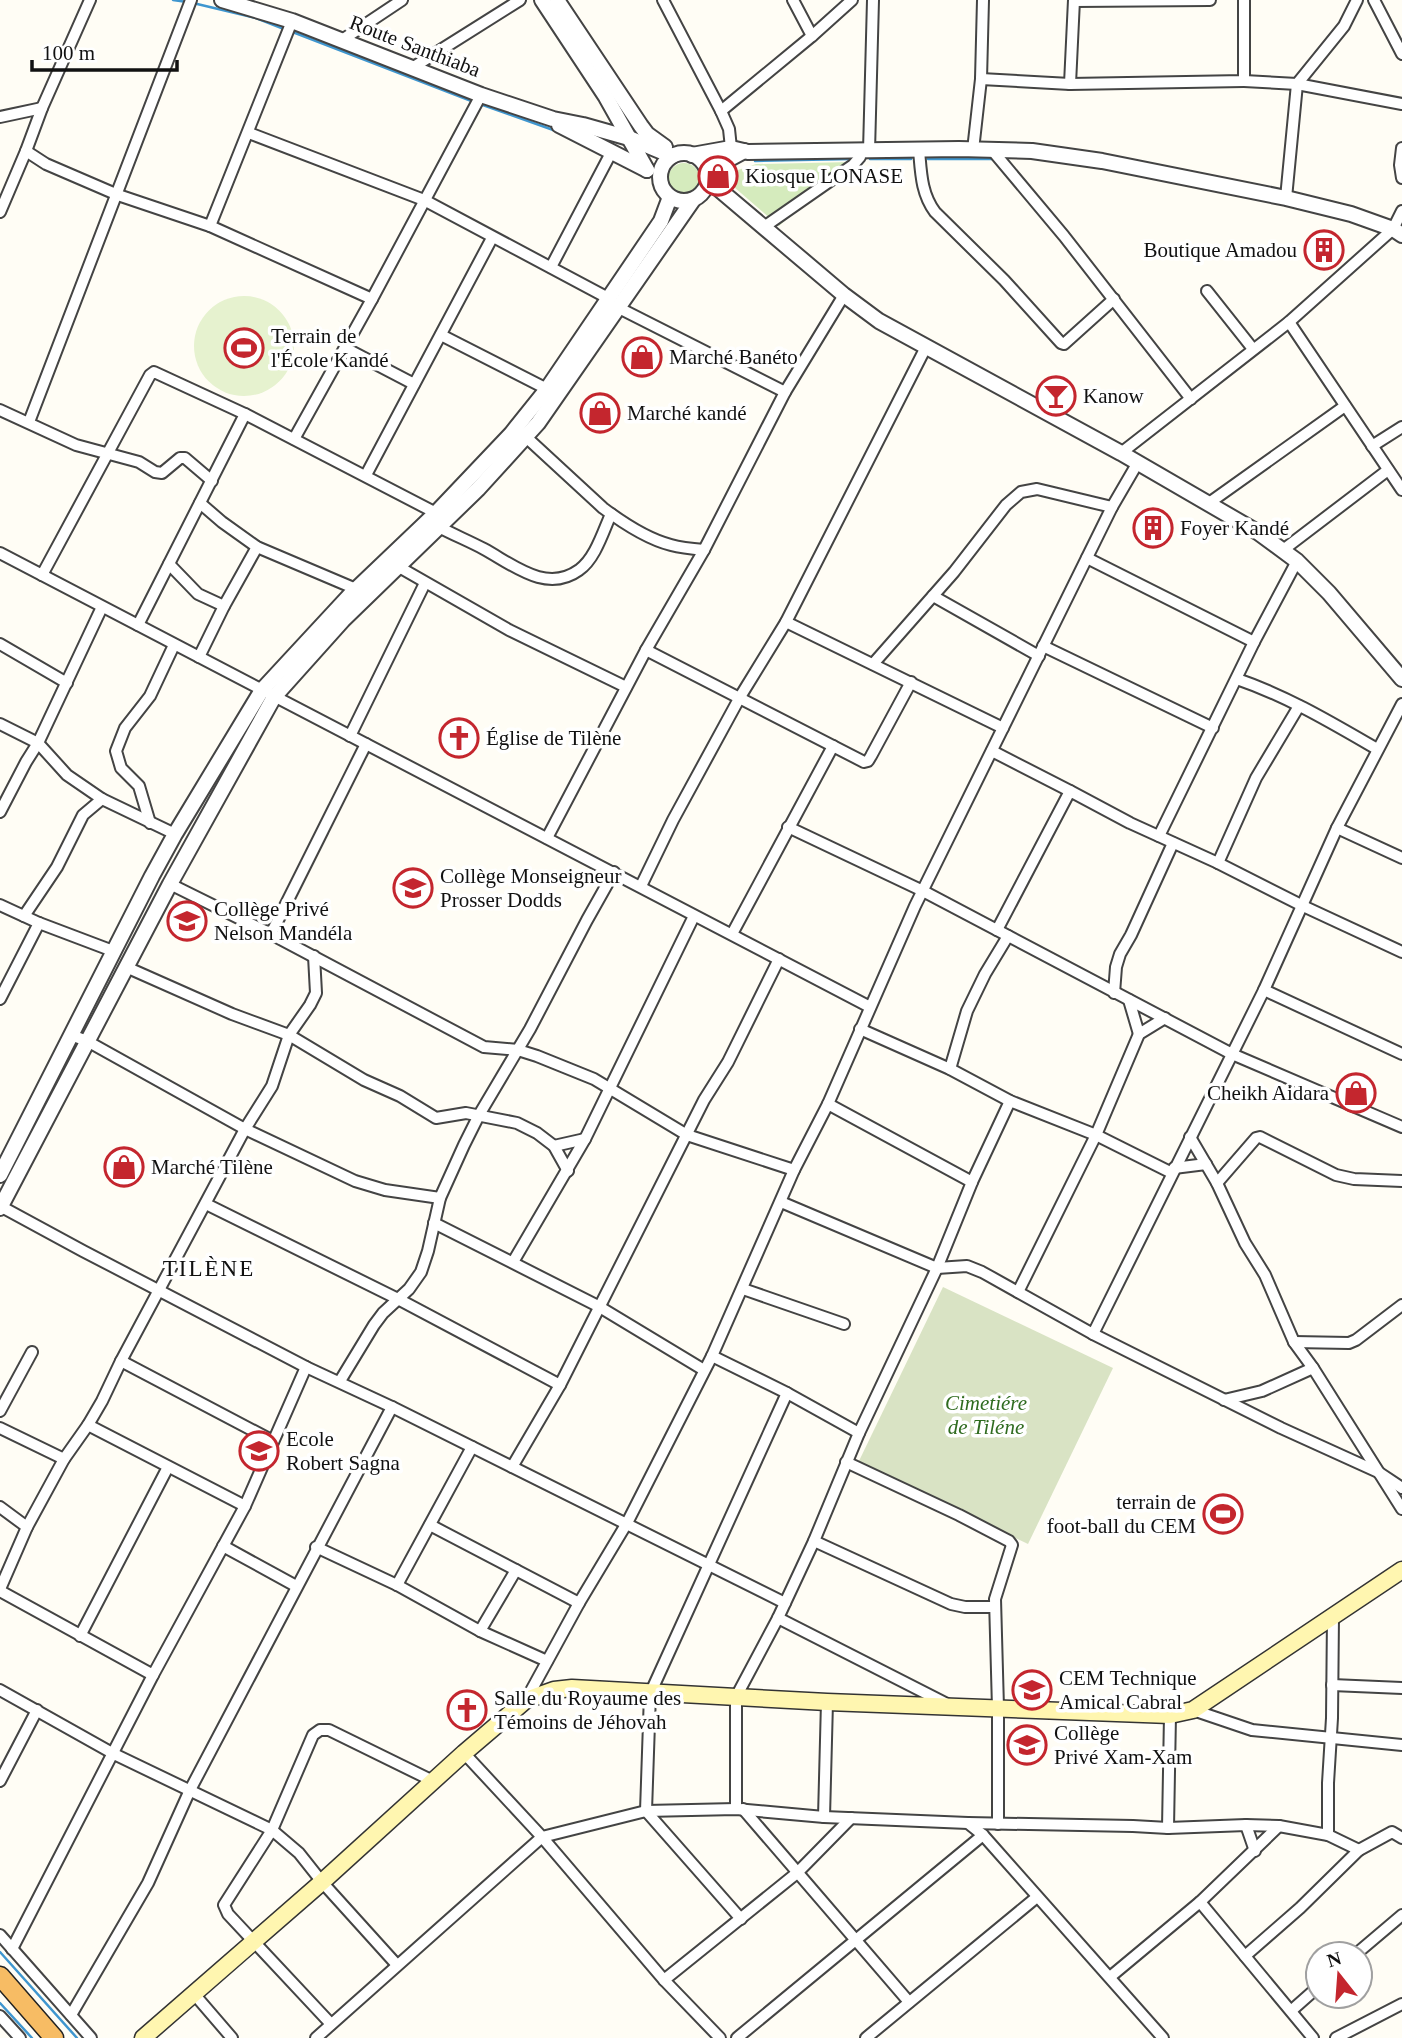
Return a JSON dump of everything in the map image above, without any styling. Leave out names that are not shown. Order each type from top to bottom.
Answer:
[{"type":"highway","points":[[0,1976],[54,2038]]},
{"type":"main road","points":[[143,2038],[526,1700],[554,1690],[572,1688],[827,1702],[1170,1715],[1193,1710],[1402,1570]]},
{"type":"street","points":[[0,212],[90,0]]},
{"type":"street","points":[[29,422],[191,0]]},
{"type":"street","points":[[342,40],[402,0]]},
{"type":"street","points":[[412,68],[520,0]]},
{"type":"street","points":[[541,0],[606,97],[647,170]]},
{"type":"street","points":[[557,0],[647,134],[663,146],[702,161],[702,186]]},
{"type":"street","points":[[663,0],[721,111],[737,150]]},
{"type":"street","points":[[793,0],[812,36]]},
{"type":"street","points":[[721,111],[852,0]]},
{"type":"street","points":[[764,227],[853,165],[865,151],[873,0]]},
{"type":"street","points":[[973,150],[981,79],[983,0]]},
{"type":"street","points":[[1070,84],[1074,0],[1210,0]]},
{"type":"street","points":[[1244,0],[1244,81]]},
{"type":"street","points":[[1286,198],[1297,84],[1344,26],[1357,0]]},
{"type":"street","points":[[1374,0],[1402,54]]},
{"type":"street","name":"Route Santhiaba","points":[[230,1],[292,21],[553,120],[583,125],[682,155]]},
{"type":"street","points":[[210,226],[292,21]]},
{"type":"street","points":[[981,79],[1070,84],[1244,81],[1297,84],[1402,104]]},
{"type":"street","points":[[294,439],[481,94]]},
{"type":"street","points":[[0,117],[42,108]]},
{"type":"street","name":"Route Santhiaba","points":[[553,120],[647,170],[660,181]]},
{"type":"street","points":[[249,132],[424,200],[613,303],[785,392]]},
{"type":"street","points":[[1402,148],[1402,178]]},
{"type":"street","points":[[737,150],[702,186],[511,434],[399,567],[268,694],[0,1207],[306,1367],[340,1381],[785,1603]]},
{"type":"street","points":[[702,186],[682,201],[670,197],[662,188],[661,169],[665,162],[682,155],[737,150],[1032,151],[1102,161],[1286,198],[1351,214],[1397,232]]},
{"type":"street","points":[[919,150],[927,201],[935,212],[1004,280],[1061,343],[1064,344],[1114,299]]},
{"type":"street","points":[[992,150],[1064,236],[1191,399]]},
{"type":"street","points":[[551,267],[612,151]]},
{"type":"street","points":[[26,152],[46,164],[117,195],[210,226],[372,299]]},
{"type":"street","points":[[702,186],[730,200],[879,321],[1121,453],[1242,522],[1283,550],[1329,593],[1402,679]]},
{"type":"street","points":[[0,1175],[175,834],[268,694],[356,589],[478,489],[550,408],[661,221],[670,197]]},
{"type":"street","points":[[1121,453],[1289,322],[1397,232],[1402,211]]},
{"type":"street","points":[[366,475],[492,237]]},
{"type":"street","points":[[1207,292],[1252,349]]},
{"type":"street","points":[[547,838],[646,650],[704,550],[785,392],[844,295]]},
{"type":"street","points":[[1289,322],[1402,490]]},
{"type":"street","points":[[441,335],[547,388]]},
{"type":"street","points":[[641,886],[673,820],[740,697],[786,622],[926,347]]},
{"type":"street","points":[[345,348],[414,384]]},
{"type":"street","points":[[42,575],[152,373],[156,372],[366,475],[438,520],[457,538],[476,545],[531,576],[557,578],[570,575],[584,566],[611,514]]},
{"type":"street","points":[[1209,503],[1345,406]]},
{"type":"street","points":[[0,410],[76,445],[139,462],[155,472],[162,473],[180,458],[185,458],[212,481]]},
{"type":"street","points":[[138,625],[245,414]]},
{"type":"street","points":[[1371,446],[1402,427]]},
{"type":"street","points":[[526,437],[611,514],[649,537],[704,550]]},
{"type":"street","points":[[526,1700],[579,1603],[627,1524],[712,1356],[794,1170],[828,1104],[923,891],[1112,507],[1137,464]]},
{"type":"street","points":[[1283,550],[1388,470]]},
{"type":"street","points":[[873,664],[933,596],[1006,505],[1021,492],[1037,489],[1112,507]]},
{"type":"street","points":[[200,503],[257,547],[356,589]]},
{"type":"street","points":[[199,657],[257,547]]},
{"type":"street","points":[[0,553],[870,1007]]},
{"type":"street","points":[[1087,558],[1254,642]]},
{"type":"street","points":[[1159,836],[1254,642],[1297,561]]},
{"type":"street","points":[[169,564],[198,594],[224,606]]},
{"type":"street","points":[[399,567],[509,630],[626,687]]},
{"type":"street","points":[[350,736],[425,583]]},
{"type":"street","points":[[933,596],[1041,651],[1213,728]]},
{"type":"street","points":[[1,808],[38,743],[102,607]]},
{"type":"street","points":[[786,622],[1003,728]]},
{"type":"street","points":[[0,644],[67,683]]},
{"type":"street","points":[[150,823],[139,786],[121,768],[116,751],[125,728],[150,696],[174,645]]},
{"type":"street","points":[[646,650],[864,762],[868,761],[911,682]]},
{"type":"street","points":[[1237,679],[1263,688],[1377,749]]},
{"type":"street","points":[[1093,1334],[1264,990],[1337,828],[1402,704]]},
{"type":"street","points":[[1218,863],[1256,779],[1299,706]]},
{"type":"street","points":[[0,724],[38,743],[76,782],[102,799],[175,834]]},
{"type":"street","points":[[271,934],[366,744]]},
{"type":"street","points":[[732,934],[833,746]]},
{"type":"street","points":[[992,751],[1130,823],[1402,952]]},
{"type":"street","points":[[996,930],[1070,791]]},
{"type":"street","points":[[24,916],[57,867],[83,815],[102,799]]},
{"type":"street","points":[[788,827],[923,891],[1232,1054],[1402,1127]]},
{"type":"street","points":[[1337,828],[1402,858]]},
{"type":"street","points":[[1114,993],[1120,954],[1173,843]]},
{"type":"street","points":[[340,1381],[374,1325],[409,1289],[421,1272],[440,1198],[479,1115],[518,1050],[614,873]]},
{"type":"street","points":[[170,884],[314,956],[484,1047],[518,1050],[594,1079],[687,1135],[794,1170]]},
{"type":"street","points":[[0,905],[113,951]]},
{"type":"street","points":[[513,1262],[585,1139],[694,916]]},
{"type":"street","points":[[0,999],[39,923]]},
{"type":"street","points":[[950,1069],[967,1012],[985,974],[1009,936]]},
{"type":"street","points":[[153,1675],[0,1590],[27,1527],[64,1459],[102,1401],[205,1203],[272,1086],[289,1035],[316,993],[314,956]]},
{"type":"street","points":[[512,1467],[560,1385],[598,1306],[704,1100],[728,1062],[779,959]]},
{"type":"street","points":[[126,967],[232,1014],[289,1035],[364,1080],[400,1096],[436,1118],[466,1113],[517,1123],[554,1146],[568,1171]]},
{"type":"street","points":[[1264,990],[1402,1054]]},
{"type":"street","points":[[1129,1000],[1139,1034]]},
{"type":"street","points":[[1018,1292],[1096,1135],[1139,1034],[1165,1018]]},
{"type":"street","points":[[860,1028],[950,1069],[1010,1101],[1096,1135],[1173,1171],[1206,1164]]},
{"type":"street","points":[[71,1035],[87,1041],[245,1129],[355,1181],[385,1190],[440,1198]]},
{"type":"street","points":[[909,2002],[740,1809],[736,1697],[778,1618],[814,1541],[846,1462],[937,1268],[972,1182],[1010,1101]]},
{"type":"street","points":[[828,1104],[972,1182]]},
{"type":"street","points":[[1191,1137],[1217,1183],[1245,1243],[1273,1291],[1294,1342],[1402,1509]]},
{"type":"street","points":[[1217,1183],[1256,1138],[1260,1137],[1336,1175],[1354,1179],[1402,1181]]},
{"type":"street","points":[[554,1146],[585,1139]]},
{"type":"street","points":[[781,1202],[937,1268],[967,1266],[1093,1334],[1281,1429],[1378,1472],[1402,1488]]},
{"type":"street","points":[[205,1203],[398,1299],[560,1385]]},
{"type":"street","points":[[434,1223],[598,1306],[704,1370]]},
{"type":"street","points":[[743,1289],[844,1324]]},
{"type":"street","points":[[1294,1342],[1349,1343],[1402,1305]]},
{"type":"street","points":[[0,1411],[32,1352]]},
{"type":"street","points":[[712,1356],[787,1392],[859,1433]]},
{"type":"street","points":[[121,1361],[273,1441]]},
{"type":"street","points":[[12,1949],[153,1675],[245,1506],[306,1367]]},
{"type":"street","points":[[1224,1400],[1262,1391],[1313,1368]]},
{"type":"street","points":[[741,1919],[646,1811],[650,1694],[787,1392]]},
{"type":"street","points":[[71,2015],[148,1883],[190,1790],[392,1407]]},
{"type":"street","points":[[88,1425],[245,1506]]},
{"type":"street","points":[[0,1428],[64,1459]]},
{"type":"street","points":[[397,1585],[472,1447]]},
{"type":"street","points":[[846,1462],[959,1515],[1012,1545],[997,1590],[995,1607],[998,1824]]},
{"type":"street","points":[[80,1636],[167,1466]]},
{"type":"street","points":[[0,1507],[27,1527]]},
{"type":"street","points":[[430,1525],[579,1603]]},
{"type":"street","points":[[814,1541],[951,1604],[995,1607]]},
{"type":"street","points":[[223,1546],[296,1586]]},
{"type":"street","points":[[316,1547],[397,1585],[480,1631],[547,1661]]},
{"type":"street","points":[[480,1631],[516,1570]]},
{"type":"street","points":[[1328,1835],[1333,1616]]},
{"type":"street","points":[[778,1618],[953,1707]]},
{"type":"street","points":[[1332,1685],[1402,1688]]},
{"type":"street","points":[[0,1690],[114,1754],[272,1830],[299,1853],[397,1965]]},
{"type":"street","points":[[824,1817],[827,1702]]},
{"type":"street","points":[[0,1781],[37,1710]]},
{"type":"street","points":[[1193,1710],[1252,1730],[1402,1745]]},
{"type":"street","points":[[1168,1828],[1170,1715]]},
{"type":"street","points":[[331,2024],[228,1914],[225,1905],[272,1830],[313,1735],[320,1730],[329,1730],[433,1781]]},
{"type":"street","points":[[464,1753],[542,1837],[664,1980],[720,2038]]},
{"type":"street","points":[[316,2038],[542,1837],[646,1811],[740,1809],[824,1817],[998,1824],[1168,1828],[1279,1826],[1328,1835],[1359,1850]]},
{"type":"street","points":[[664,1980],[797,1873],[851,1818]]},
{"type":"street","points":[[968,1823],[983,1835],[1163,2038]]},
{"type":"street","points":[[1246,1825],[1255,1851]]},
{"type":"street","points":[[1110,1977],[1200,1902],[1279,1826]]},
{"type":"street","points":[[1245,1955],[1300,1908],[1359,1850],[1392,1832],[1402,1838]]},
{"type":"street","points":[[737,2038],[983,1835]]},
{"type":"street","points":[[866,2038],[1037,1897]]},
{"type":"street","points":[[1200,1902],[1313,2038]]},
{"type":"street","points":[[1373,1940],[1402,1915]]},
{"type":"street","points":[[0,1936],[92,2038]]},
{"type":"street","points":[[195,1994],[232,2038]]},
{"type":"street","points":[[1292,2010],[1304,1999]]},
{"type":"street","points":[[1336,2038],[1402,2004]]},
{"type":"street","points":[[0,2016],[20,2038]]},
{"type":"green space","points":[[852,162],[779,226],[727,181],[735,171],[756,164]]},
{"type":"green space","points":[[684,163],[695,168],[700,179],[695,190],[684,195],[673,190],[668,179],[673,168]]},
{"type":"green space","name":"Terrain de l'École Kandé","points":[[244,296],[272,304],[286,318],[294,346],[286,374],[272,388],[244,396],[216,388],[202,374],[194,346],[202,318],[216,304]]},
{"type":"green space","name":"Cimetiére de Tiléne","points":[[943,1287],[1113,1368],[1028,1544],[858,1463]]},
{"type":"waterway","points":[[173,0],[187,2]]},
{"type":"waterway","points":[[193,3],[256,18],[284,29]]},
{"type":"waterway","points":[[290,31],[474,102]]},
{"type":"waterway","points":[[480,104],[556,131]]},
{"type":"waterway","points":[[755,161],[851,159]]},
{"type":"waterway","points":[[870,159],[911,159]]},
{"type":"waterway","points":[[928,159],[995,159]]},
{"type":"waterway","points":[[92,1017],[97,1008]]},
{"type":"waterway","points":[[0,1952],[77,2038]]},
{"type":"waterway","points":[[0,2003],[32,2038]]},
{"type":"place","name":"Kiosque LONASE","points":[[718,176]]},
{"type":"place","name":"Boutique Amadou","points":[[1324,250]]},
{"type":"place","name":"Terrain de l'École Kandé","points":[[244,348]]},
{"type":"place","name":"Marché Banéto","points":[[642,357]]},
{"type":"place","name":"Kanow","points":[[1056,396]]},
{"type":"place","name":"Marché kandé","points":[[600,413]]},
{"type":"place","name":"Foyer Kandé","points":[[1153,528]]},
{"type":"place","name":"Église de Tilène","points":[[459,738]]},
{"type":"place","name":"Collège Monseigneur Prosser Dodds","points":[[413,888]]},
{"type":"place","name":"Collège Privé Nelson Mandéla","points":[[187,921]]},
{"type":"place","name":"Cheikh Aidara","points":[[1356,1093]]},
{"type":"place","name":"Marché Tilène","points":[[124,1167]]},
{"type":"place","name":"Ecole Robert Sagna","points":[[259,1451]]},
{"type":"place","name":"terrain de foot-ball du CEM","points":[[1223,1514]]},
{"type":"place","name":"CEM Technique Amical Cabral","points":[[1032,1690]]},
{"type":"place","name":"Salle du Royaume des Témoins de Jéhovah","points":[[467,1710]]},
{"type":"place","name":"Collège Privé Xam-Xam","points":[[1027,1745]]},
{"type":"district","name":"TILÈNE","points":[[209,1268]]}]
